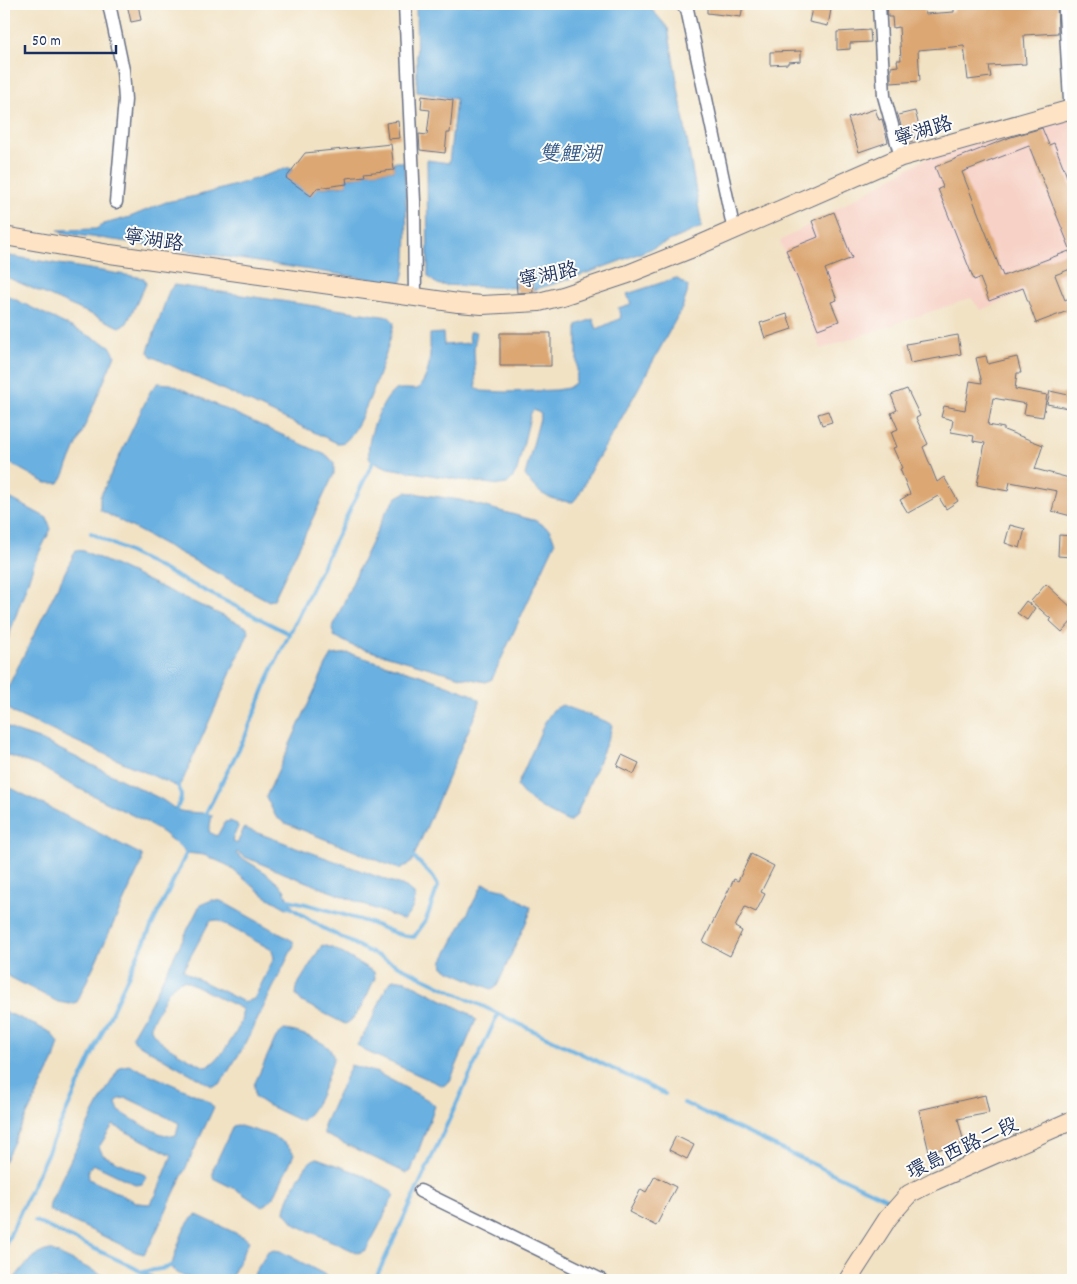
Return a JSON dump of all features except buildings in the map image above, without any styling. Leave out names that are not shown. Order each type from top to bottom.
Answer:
[{"type":"main road","name":"寧湖路","points":[[4,236],[110,254],[415,297],[482,304],[539,302],[628,274],[734,231],[901,157],[1073,109]]},
{"type":"main road","name":"環島西路二段","points":[[848,1280],[888,1218],[910,1194],[934,1181],[1073,1120]]},
{"type":"street","points":[[109,4],[123,70],[125,100],[116,202]]},
{"type":"street","points":[[405,4],[414,202],[415,297]]},
{"type":"street","points":[[681,4],[687,9],[734,231]]},
{"type":"street","points":[[879,4],[884,96],[901,157]]},
{"type":"street","points":[[1066,4],[1073,109]]},
{"type":"street","points":[[420,1191],[601,1280]]},
{"type":"shaded area","points":[[1068,114],[1073,126],[1073,272],[981,310],[971,298],[821,349],[780,241],[927,158]]},
{"type":"water","name":"雙鯉湖","points":[[416,4],[647,4],[668,28],[702,227],[619,262],[533,290],[516,279],[517,288],[440,285],[434,282],[428,276],[427,160],[449,163],[456,99],[417,92]]},
{"type":"water","points":[[393,162],[404,162],[407,244],[404,275],[401,283],[61,233],[58,230],[96,229],[104,224],[130,217],[166,202],[239,184],[287,168],[293,168],[287,178],[317,188],[347,185],[346,178],[364,176],[364,173],[394,170]]},
{"type":"water","points":[[4,255],[144,278],[146,284],[127,323],[120,327],[4,276]]},
{"type":"water","points":[[676,278],[688,286],[682,308],[628,408],[573,502],[557,500],[539,492],[525,475],[541,414],[534,410],[531,413],[517,471],[507,484],[499,485],[461,480],[388,468],[370,460],[368,453],[371,434],[379,413],[389,396],[396,390],[418,389],[426,376],[429,363],[430,334],[443,333],[444,345],[470,343],[469,332],[476,332],[474,350],[476,387],[481,391],[506,392],[568,388],[575,383],[577,373],[577,325],[593,319],[597,329],[621,318],[618,308],[631,304],[627,294]]},
{"type":"water","points":[[174,285],[389,317],[394,322],[392,333],[374,387],[359,423],[351,435],[344,442],[337,443],[151,356],[148,351],[169,291]]},
{"type":"water","points":[[4,294],[110,346],[115,355],[59,483],[46,483],[4,460]]},
{"type":"water","points":[[158,383],[171,384],[328,456],[334,463],[334,474],[274,599],[269,601],[100,510],[100,497],[151,390]]},
{"type":"water","points":[[406,492],[460,500],[537,521],[550,530],[555,543],[492,679],[486,682],[461,677],[353,646],[334,636],[332,629],[386,512],[397,497]]},
{"type":"water","points":[[4,495],[47,518],[51,529],[35,561],[4,650]]},
{"type":"water","points":[[76,550],[84,551],[247,627],[249,632],[183,780],[178,787],[13,713],[6,706],[4,695]]},
{"type":"water","points":[[348,653],[420,675],[471,694],[479,700],[479,706],[411,863],[399,869],[285,823],[276,817],[266,797],[326,665],[332,655]]},
{"type":"water","points":[[562,705],[612,725],[576,816],[569,822],[533,802],[517,786],[545,722],[553,710]]},
{"type":"water","points":[[4,725],[39,739],[161,799],[175,809],[212,815],[209,832],[217,836],[225,822],[230,821],[237,824],[238,827],[232,840],[237,844],[244,828],[406,887],[415,895],[412,909],[403,920],[276,870],[237,852],[236,854],[266,873],[284,889],[287,898],[293,906],[288,909],[265,896],[227,865],[204,855],[187,853],[146,822],[66,782],[43,768],[4,754]]},
{"type":"water","points":[[4,787],[13,789],[142,855],[142,862],[77,1002],[70,1004],[58,1002],[4,974]]},
{"type":"water","points":[[483,884],[502,889],[531,907],[529,916],[497,986],[491,989],[448,970],[443,967],[442,962]]},
{"type":"water","points":[[212,900],[221,901],[293,941],[294,945],[245,1045],[220,1084],[212,1086],[136,1043],[132,1036],[200,905]],"holes":[[[217,920],[272,950],[274,958],[254,999],[244,1002],[183,970],[210,921]],[[184,980],[242,1009],[241,1021],[231,1040],[215,1061],[205,1067],[173,1050],[152,1032],[151,1026],[167,993],[176,984]]]},
{"type":"water","points":[[322,945],[333,948],[374,972],[375,978],[363,1004],[354,1017],[345,1024],[302,1002],[296,995],[297,986]]},
{"type":"water","points":[[393,979],[406,981],[470,1014],[476,1020],[450,1081],[443,1086],[363,1050],[357,1045],[370,1024],[386,988]]},
{"type":"water","points":[[4,1011],[50,1032],[59,1043],[54,1060],[4,1162]]},
{"type":"water","points":[[284,1030],[319,1041],[328,1047],[334,1058],[318,1101],[301,1121],[267,1105],[255,1097],[254,1085],[276,1037]]},
{"type":"water","points":[[129,1065],[205,1099],[214,1107],[151,1243],[144,1254],[136,1252],[49,1210],[50,1203],[83,1134],[120,1067]],"holes":[[[127,1098],[179,1123],[176,1135],[170,1136],[155,1131],[119,1111],[116,1103],[119,1099]],[[113,1125],[172,1155],[156,1195],[150,1204],[138,1203],[89,1179],[88,1170],[93,1164],[137,1185],[142,1184],[147,1176],[103,1155],[99,1147]]]},
{"type":"water","points":[[351,1065],[378,1073],[430,1101],[435,1106],[411,1171],[406,1173],[324,1134],[324,1125]]},
{"type":"water","points":[[237,1125],[277,1138],[290,1148],[294,1154],[274,1197],[262,1207],[237,1190],[213,1178],[213,1169],[233,1126]]},
{"type":"water","points":[[317,1158],[361,1174],[392,1191],[394,1195],[366,1250],[358,1253],[296,1225],[285,1212],[299,1178],[310,1162]]},
{"type":"water","points":[[197,1215],[249,1241],[230,1280],[192,1279],[172,1269],[184,1229],[192,1218]]},
{"type":"water","points":[[50,1250],[113,1280],[13,1280],[33,1257]]},
{"type":"water","points":[[280,1251],[335,1280],[250,1280],[268,1252]]},
{"type":"waterway","points":[[204,817],[245,737],[270,674],[375,458]]},
{"type":"waterway","points":[[91,533],[290,634]]},
{"type":"waterway","points":[[176,813],[181,796],[177,782]]},
{"type":"waterway","points":[[4,1248],[134,963],[188,850]]},
{"type":"waterway","points":[[284,899],[370,923],[397,934],[414,937],[426,920],[438,886],[433,877],[411,854]]},
{"type":"waterway","points":[[287,905],[323,928],[370,952],[665,1094]]},
{"type":"waterway","points":[[375,1280],[498,1014]]},
{"type":"waterway","points":[[684,1103],[893,1202]]},
{"type":"waterway","points":[[35,1221],[129,1265],[156,1280]]},
{"type":"waterway","points":[[143,1272],[166,1268],[177,1263]]}]
